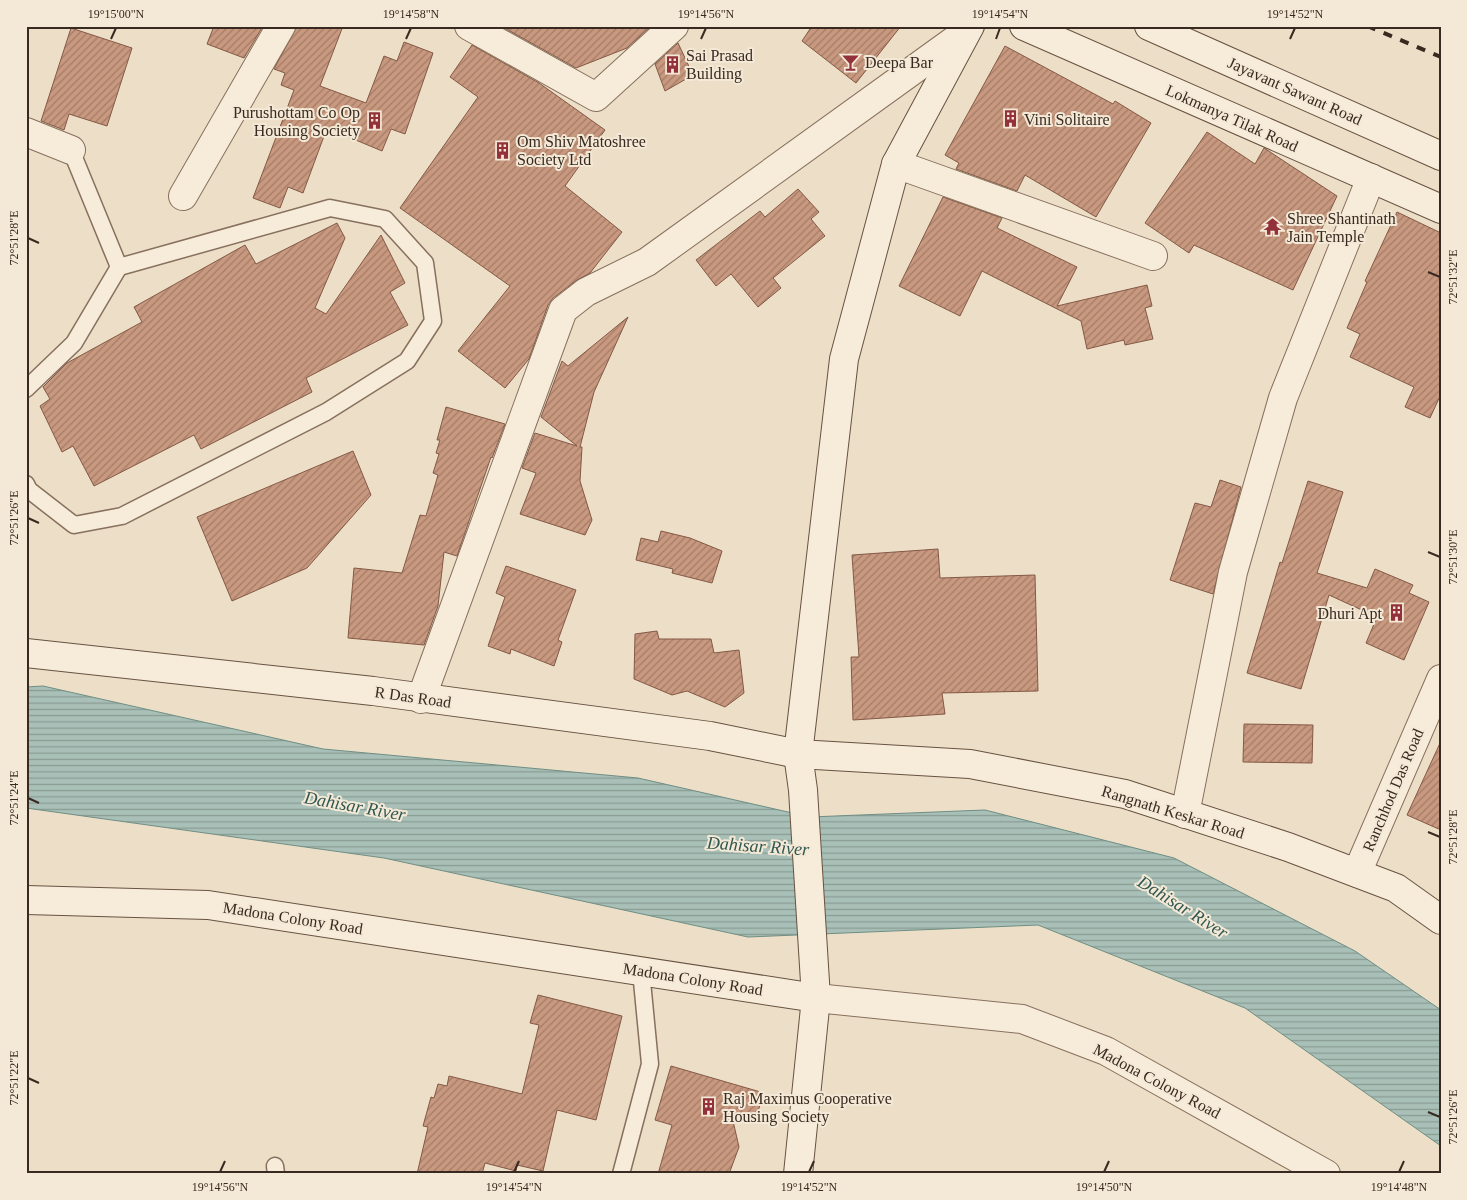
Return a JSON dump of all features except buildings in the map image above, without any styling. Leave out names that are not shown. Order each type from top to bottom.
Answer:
[{"type":"street","points":[[183,196],[282,26]]},
{"type":"street","points":[[469,26],[596,97],[674,26]]},
{"type":"street","name":"Lokmanya Tilak Road","points":[[1024,26],[1441,208]]},
{"type":"street","name":"Jayavant Sawant Road","points":[[1149,26],[1441,156]]},
{"type":"street","points":[[798,1174],[816,998],[803,790],[798,754],[844,358],[896,164],[968,29]]},
{"type":"street","points":[[421,699],[563,310],[586,292],[647,262],[968,29]]},
{"type":"street","points":[[26,132],[70,150]]},
{"type":"street","points":[[896,164],[1153,256]]},
{"type":"street","points":[[1185,814],[1233,572],[1283,398],[1371,178]]},
{"type":"street","name":"R Das Road","points":[[26,652],[710,736],[798,754]]},
{"type":"street","name":"Ranchhod Das Road","points":[[1357,873],[1441,679]]},
{"type":"street","name":"Rangnath Keskar Road","points":[[798,754],[970,764],[1125,794],[1288,848],[1396,888],[1441,920]]},
{"type":"street","name":"Madona Colony Road","points":[[26,900],[208,904],[816,998],[1022,1019],[1106,1051],[1326,1174]]},
{"type":"lane","points":[[70,150],[119,267]]},
{"type":"lane","points":[[26,388],[74,344],[119,267],[330,208],[384,219],[425,263],[433,321],[407,361],[326,412],[122,516],[74,525],[30,490],[26,484]]},
{"type":"lane","points":[[621,1174],[650,1064],[641,971]]},
{"type":"water","name":"Dahisar River","points":[[43,686],[323,749],[638,778],[810,817],[985,810],[1174,858],[1355,951],[1441,1010],[1441,1146],[1245,1008],[1038,925],[748,937],[384,858],[26,808],[26,687]]},
{"type":"railway","points":[[1367,26],[1441,57]]},
{"type":"railway","points":[[1436,26],[1441,28]]},
{"type":"place","name":"Deepa Bar","points":[[851,62]]},
{"type":"place","name":"Sai Prasad Building","points":[[672,64]]},
{"type":"place","name":"Vini Solitaire","points":[[1010,119]]},
{"type":"place","name":"Purushottam Co Op Housing Society","points":[[374,121]]},
{"type":"place","name":"Om Shiv Matoshree Society Ltd","points":[[503,150]]},
{"type":"place","name":"Shree Shantinath Jain Temple","points":[[1273,227]]},
{"type":"place","name":"Dhuri Apt","points":[[1396,613]]},
{"type":"place","name":"Raj Maximus Cooperative Housing Society","points":[[709,1107]]}]
